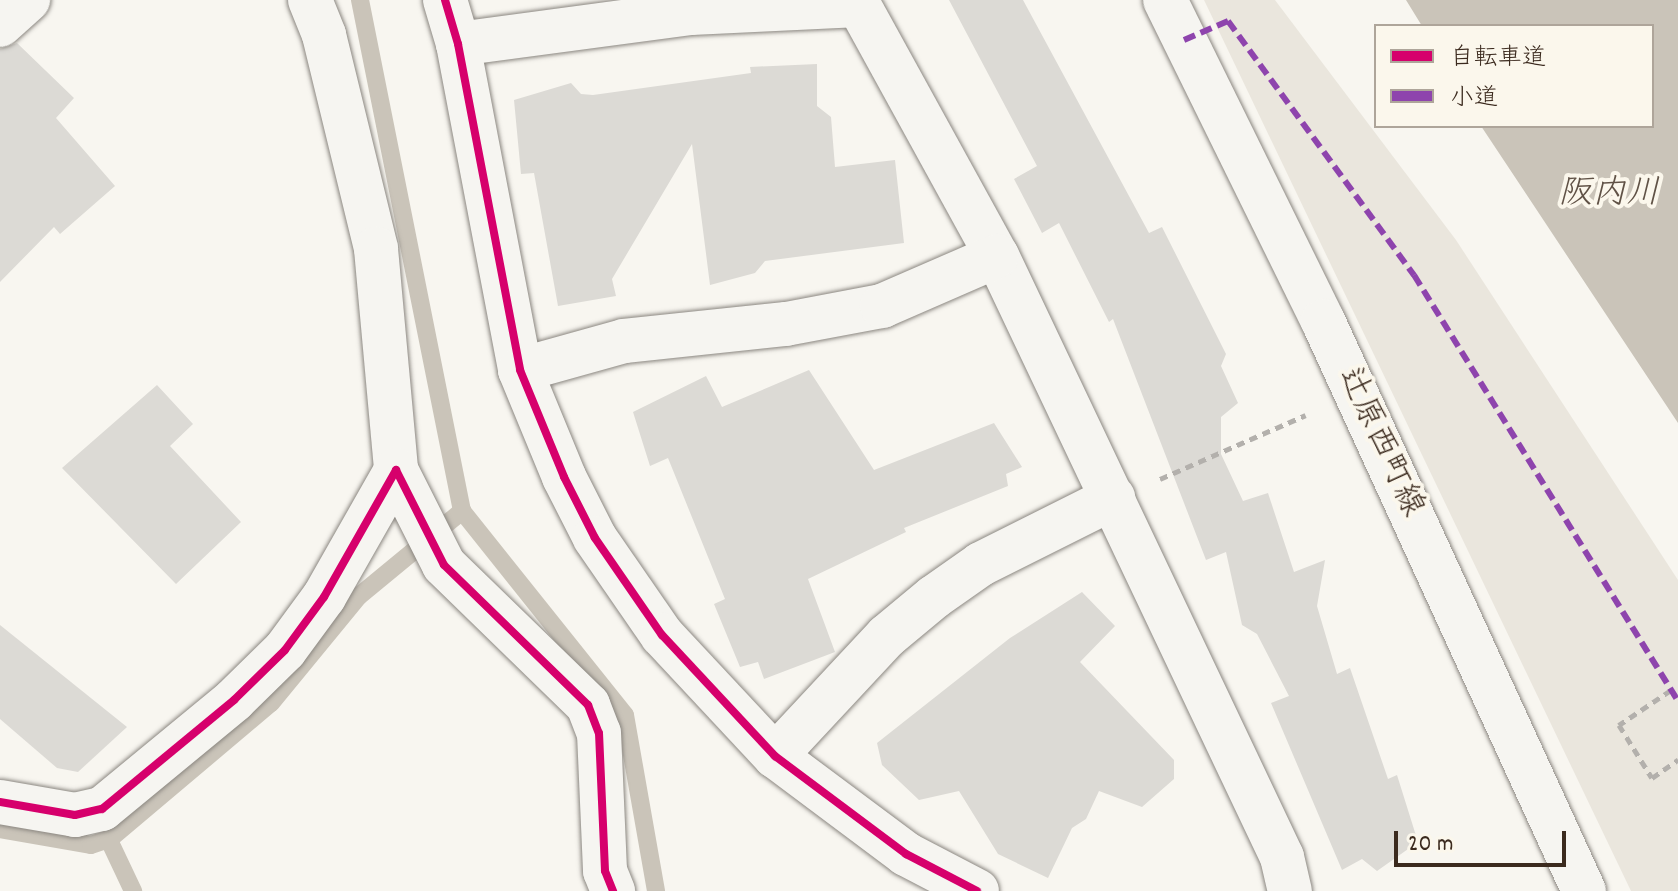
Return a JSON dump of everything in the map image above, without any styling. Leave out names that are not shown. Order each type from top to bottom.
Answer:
[{"type":"street","points":[[0,25],[28,0]]},
{"type":"street","points":[[310,0],[324,35],[376,249],[396,470],[444,565],[588,705],[599,733],[605,871],[613,891]]},
{"type":"street","points":[[445,0],[458,44],[520,370],[564,477],[595,538],[662,635],[775,756],[906,854],[977,891]]},
{"type":"street","name":"辻原西町線","points":[[1165,0],[1323,321],[1584,891]]},
{"type":"street","points":[[458,44],[691,13],[857,2],[997,256],[1282,857],[1290,891]]},
{"type":"street","points":[[520,370],[624,341],[786,324],[882,306],[997,256]]},
{"type":"street","points":[[0,802],[75,815],[102,809],[234,700],[285,650],[324,597],[396,470]]},
{"type":"street","points":[[775,756],[887,636],[934,597],[981,564],[1113,498]]},
{"type":"path","points":[[1113,498],[1306,415]]},
{"type":"path","points":[[1671,690],[1619,725],[1652,778],[1678,760]]},
{"type":"shaded area","points":[[1204,0],[1275,0],[1456,240],[1678,580],[1678,891],[1631,891]]},
{"type":"water","name":"阪内川","points":[[1406,0],[1678,0],[1678,423],[1482,128],[1654,128],[1654,24],[1421,24]]},
{"type":"building","points":[[949,0],[1023,0],[1149,233],[1162,227],[1226,354],[1221,366],[1238,403],[1221,417],[1221,454],[1243,501],[1268,493],[1294,572],[1325,560],[1317,606],[1337,674],[1350,668],[1388,779],[1397,775],[1418,842],[1377,871],[1362,859],[1342,870],[1271,703],[1289,696],[1257,634],[1242,625],[1226,552],[1206,560],[1113,319],[1109,322],[1059,223],[1042,233],[1014,179],[1037,166]]},
{"type":"building","points":[[17,43],[74,98],[56,118],[115,186],[60,234],[54,227],[0,282],[0,49]]},
{"type":"building","points":[[817,64],[817,106],[831,117],[835,167],[895,160],[904,243],[765,261],[755,273],[710,285],[692,144],[612,279],[616,296],[558,306],[534,173],[521,174],[514,100],[571,83],[581,94],[593,95],[751,73],[750,67]]},
{"type":"building","points":[[809,370],[874,470],[994,423],[1022,467],[1006,474],[1008,486],[904,528],[906,532],[808,579],[835,652],[764,679],[758,662],[740,667],[714,604],[725,599],[668,458],[650,466],[633,412],[706,376],[722,407]]},
{"type":"building","points":[[157,385],[193,424],[170,446],[241,522],[176,584],[62,468]]},
{"type":"building","points":[[1082,592],[1115,626],[1080,662],[1174,760],[1174,779],[1142,807],[1099,791],[1086,819],[1072,828],[1048,878],[998,854],[959,791],[919,800],[882,765],[877,743],[1010,638]]},
{"type":"building","points":[[0,625],[127,727],[78,772],[57,768],[0,719]]},
{"type":"waterway","points":[[360,0],[462,511],[625,715],[656,891]]},
{"type":"waterway","points":[[0,829],[91,845],[111,838],[271,703],[359,596],[462,511]]},
{"type":"waterway","points":[[108,838],[133,891]]},
{"type":"marked path","points":[[1184,40],[1228,21],[1414,275],[1678,701]]},
{"type":"cycle path","points":[[445,0],[458,44],[520,370],[564,477],[595,538],[662,635],[775,756],[906,854],[977,891]]},
{"type":"cycle path","points":[[0,802],[75,815],[102,809],[234,700],[285,650],[324,597],[396,470],[444,565],[588,705],[599,733],[605,871],[613,891]]}]
